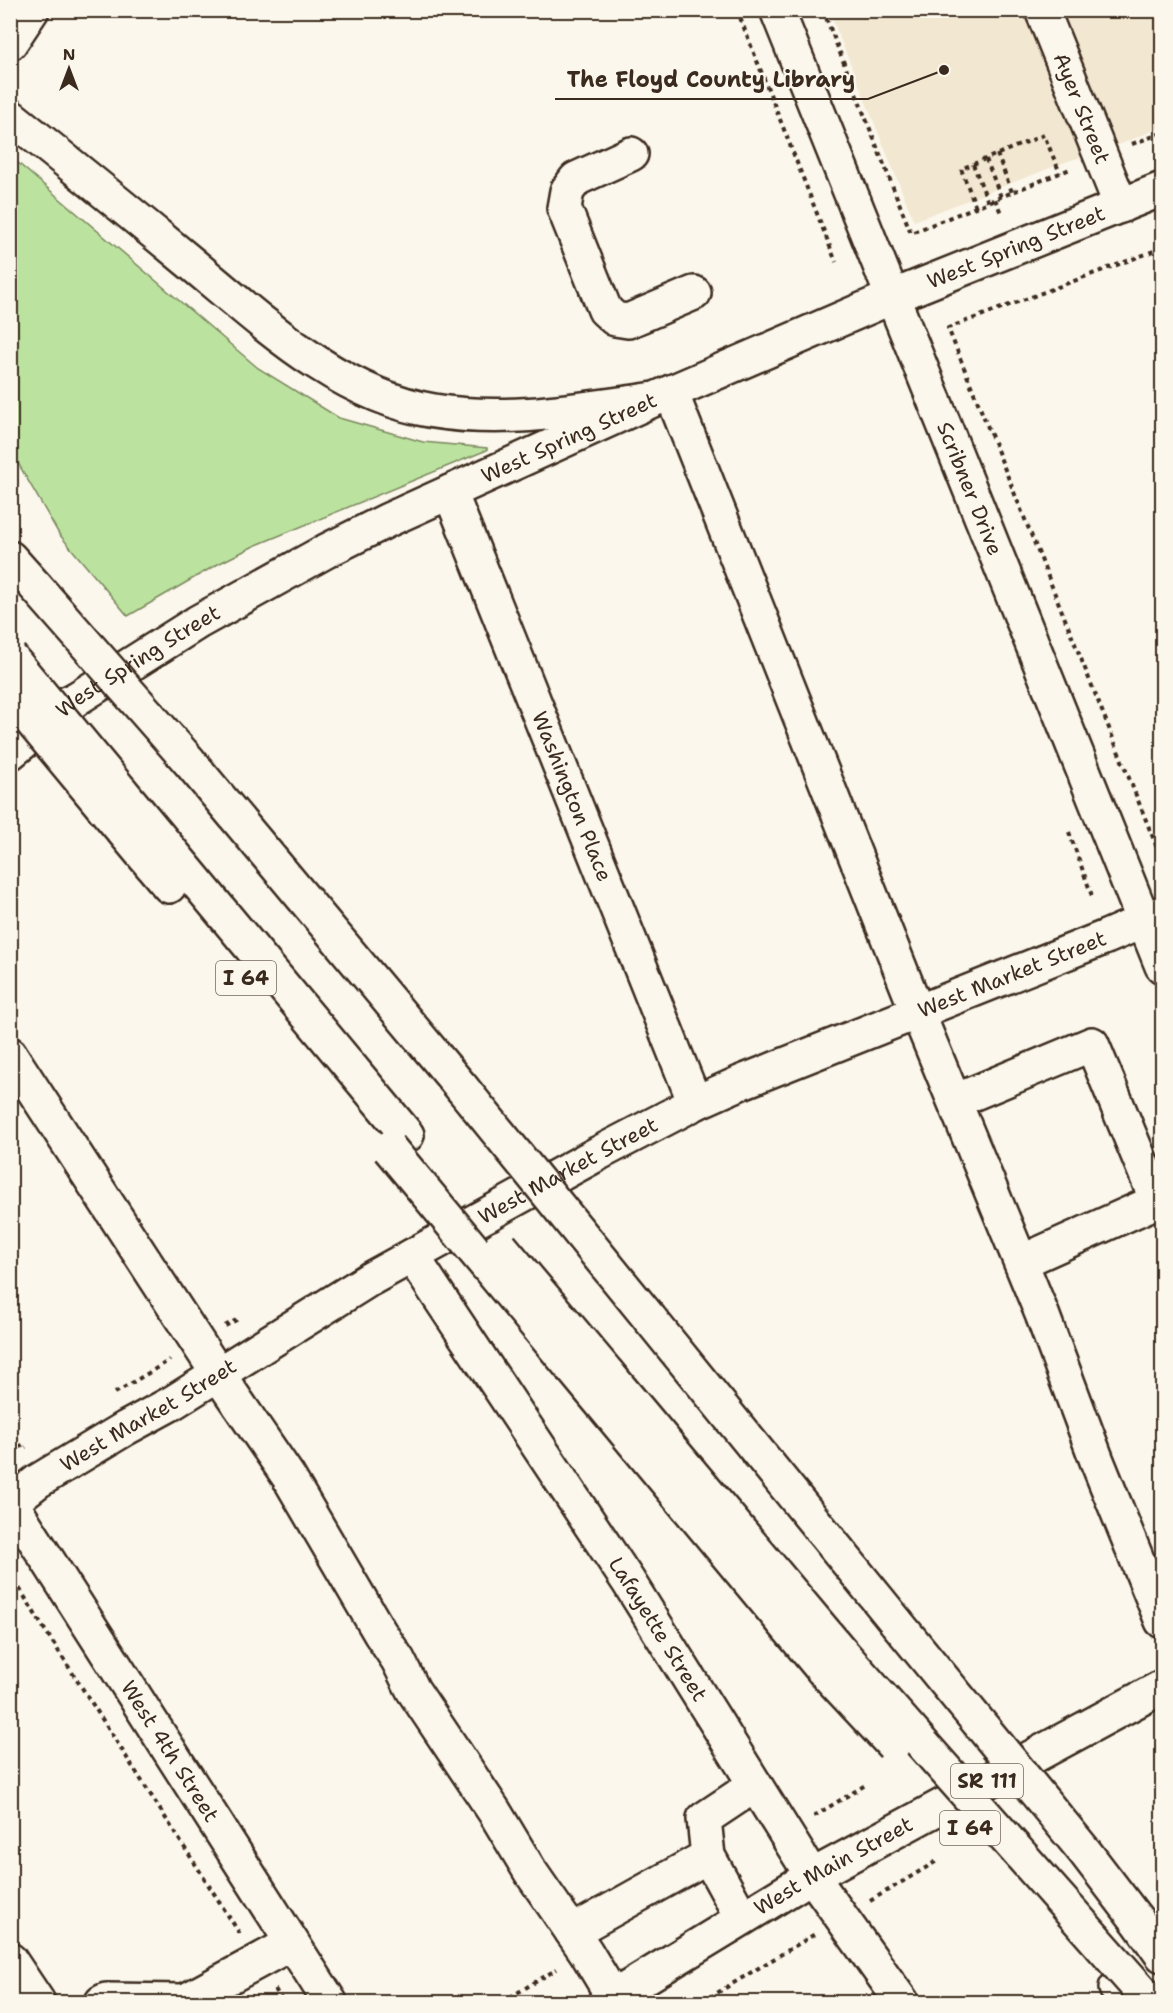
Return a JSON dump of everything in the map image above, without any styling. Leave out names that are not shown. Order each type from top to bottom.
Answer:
[{"type":"main road","name":"Scribner Drive","points":[[777,10],[892,297],[1153,917],[1162,966]]},
{"type":"main road","name":"Ayer Street","points":[[1042,10],[1121,206]]},
{"type":"main road","points":[[10,116],[274,332],[325,367],[378,395],[433,411],[488,416],[540,415],[663,395],[1021,1262],[1097,1461],[1162,1621]]},
{"type":"main road","points":[[631,154],[576,179],[567,191],[564,208],[605,310],[615,319],[628,321],[694,294]]},
{"type":"main road","name":"West Spring Street","points":[[10,753],[76,699],[198,622],[326,551],[663,395],[892,297],[1162,189]]},
{"type":"main road","name":"Washington Place","points":[[450,492],[695,1103]]},
{"type":"main road","points":[[10,558],[188,760],[462,1088],[1085,1852],[1162,1955]]},
{"type":"main road","points":[[10,657],[112,799]]},
{"type":"main road","name":"I 64","points":[[10,696],[112,799],[968,1825],[1123,1995]]},
{"type":"main road","points":[[10,731],[76,699]]},
{"type":"main road","name":"West Market Street","points":[[11,1502],[38,1481],[218,1374],[370,1279],[695,1103],[1153,917]]},
{"type":"main road","points":[[955,1101],[1092,1044],[1160,1199],[1021,1262]]},
{"type":"main road","points":[[10,1054],[218,1374],[288,1476],[380,1633],[399,1660],[413,1690],[572,1932],[611,2001]]},
{"type":"main road","name":"Lafayette Street","points":[[412,1256],[628,1581],[812,1876],[902,2002]]},
{"type":"main road","name":"West 4th Street","points":[[11,1502],[330,2002]]},
{"type":"main road","points":[[832,1662],[1151,2002]]},
{"type":"main road","name":"West Main Street","points":[[611,2001],[812,1876],[1162,1687]]},
{"type":"main road","points":[[742,1918],[708,1856],[704,1819],[755,1785]]},
{"type":"main road","points":[[572,1932],[708,1856]]},
{"type":"main road","points":[[102,2002],[106,2000],[184,2001],[292,1943]]},
{"type":"main road","points":[[10,1960],[30,1999]]},
{"type":"path","points":[[737,10],[836,262]]},
{"type":"path","points":[[822,10],[910,233],[1162,133]]},
{"type":"path","points":[[976,207],[961,169],[1044,135],[1060,174]]},
{"type":"path","points":[[997,154],[1012,192]]},
{"type":"path","points":[[986,159],[1001,197]]},
{"type":"path","points":[[973,164],[988,202]]},
{"type":"path","points":[[995,199],[1001,213]]},
{"type":"path","points":[[1162,248],[948,328],[1161,851],[1162,860]]},
{"type":"path","points":[[10,1573],[283,2002]]},
{"type":"shaded area","points":[[829,11],[1162,11],[1162,127],[914,221]]},
{"type":"green space","points":[[11,157],[258,368],[339,418],[423,442],[487,448],[487,450],[254,546],[128,616],[59,534],[11,451]]},
{"type":"place","name":"The Floyd County Library","points":[[944,70]]}]
